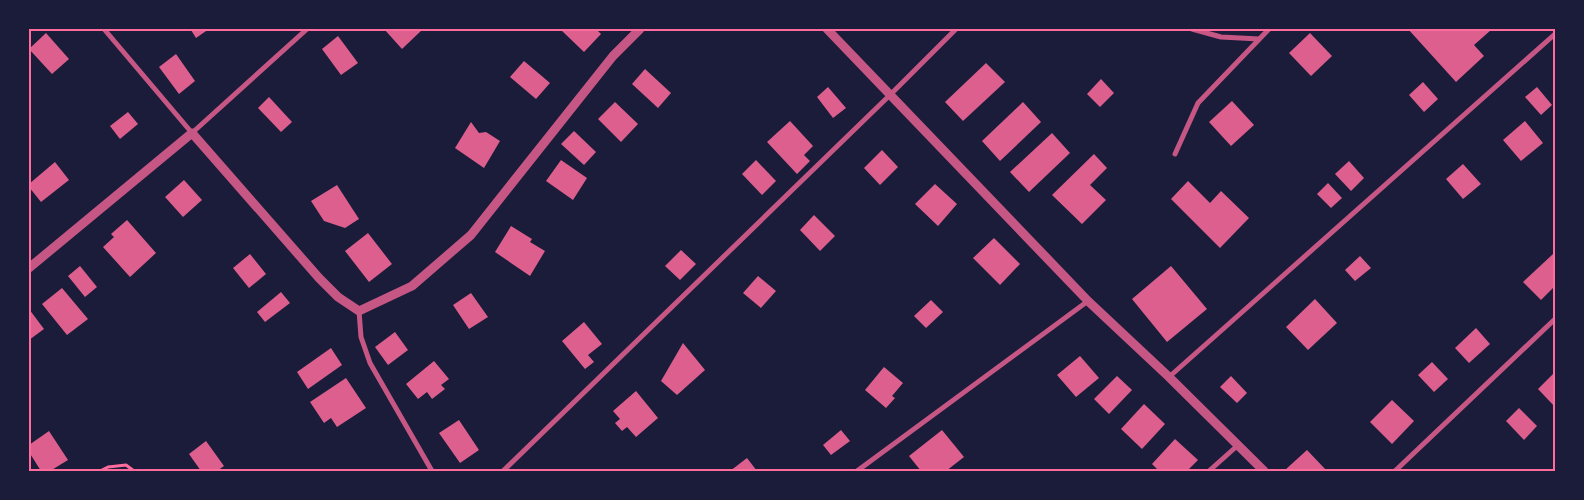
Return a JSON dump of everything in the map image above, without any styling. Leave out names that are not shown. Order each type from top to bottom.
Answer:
[{"type":"street","points":[[104,29],[318,278],[338,297],[359,311]]},
{"type":"street","points":[[29,268],[192,133],[307,29]]},
{"type":"street","points":[[359,311],[412,286],[471,236],[612,56],[640,29]]},
{"type":"street","points":[[827,29],[1088,301],[1169,377],[1264,471]]},
{"type":"street","points":[[503,471],[956,29]]},
{"type":"street","points":[[1192,29],[1221,37],[1258,38]]},
{"type":"street","points":[[1174,154],[1198,103],[1268,29]]},
{"type":"street","points":[[1169,377],[1555,34]]},
{"type":"street","points":[[857,471],[1088,301]]},
{"type":"street","points":[[359,311],[361,337],[370,363],[432,471]]},
{"type":"street","points":[[1395,471],[1555,319]]},
{"type":"street","points":[[1209,471],[1237,446]]},
{"type":"path","points":[[100,471],[108,467],[126,465],[134,471]]},
{"type":"building","points":[[209,29],[196,38],[191,30]]},
{"type":"building","points":[[384,29],[423,29],[402,49]]},
{"type":"building","points":[[560,29],[596,29],[601,34],[584,52]]},
{"type":"building","points":[[1408,29],[1491,30],[1474,45],[1484,56],[1456,82]]},
{"type":"building","points":[[46,33],[69,59],[52,74],[29,49]]},
{"type":"building","points":[[1310,33],[1332,56],[1311,76],[1289,53]]},
{"type":"building","points":[[338,36],[358,63],[341,75],[322,49]]},
{"type":"building","points":[[176,54],[195,81],[179,94],[159,67]]},
{"type":"building","points":[[524,61],[550,83],[536,99],[510,77]]},
{"type":"building","points":[[986,63],[1005,82],[963,121],[945,102]]},
{"type":"building","points":[[645,69],[671,93],[658,108],[632,84]]},
{"type":"building","points":[[1101,79],[1114,93],[1100,107],[1087,94]]},
{"type":"building","points":[[1423,82],[1438,99],[1424,112],[1409,95]]},
{"type":"building","points":[[828,87],[846,108],[833,118],[817,97]]},
{"type":"building","points":[[1537,87],[1552,105],[1541,115],[1525,97]]},
{"type":"building","points":[[269,97],[292,122],[281,132],[258,108]]},
{"type":"building","points":[[1232,101],[1254,125],[1231,146],[1209,122]]},
{"type":"building","points":[[615,102],[638,124],[621,142],[598,119]]},
{"type":"building","points":[[1023,102],[1041,122],[1000,161],[982,141]]},
{"type":"building","points":[[128,112],[138,124],[120,139],[110,126]]},
{"type":"building","points":[[790,121],[813,146],[804,155],[810,161],[797,174],[767,142]]},
{"type":"building","points":[[1525,121],[1543,143],[1521,161],[1503,140]]},
{"type":"building","points":[[471,122],[479,133],[486,132],[500,141],[484,168],[455,148]]},
{"type":"building","points":[[574,131],[596,152],[584,165],[561,144]]},
{"type":"building","points":[[1052,133],[1070,153],[1029,192],[1010,172]]},
{"type":"building","points":[[882,150],[898,167],[880,185],[864,168]]},
{"type":"building","points":[[1094,154],[1107,168],[1090,185],[1106,200],[1082,224],[1052,195]]},
{"type":"building","points":[[561,160],[587,178],[573,200],[546,181]]},
{"type":"building","points":[[756,160],[776,181],[762,195],[742,174]]},
{"type":"building","points":[[1349,161],[1364,178],[1351,191],[1335,174]]},
{"type":"building","points":[[55,162],[69,180],[41,202],[29,187],[29,184]]},
{"type":"building","points":[[1463,164],[1481,184],[1463,199],[1446,179]]},
{"type":"building","points":[[184,180],[202,200],[183,217],[165,197]]},
{"type":"building","points":[[1188,181],[1210,203],[1221,191],[1249,218],[1220,248],[1171,199]]},
{"type":"building","points":[[1328,183],[1342,198],[1331,208],[1317,194]]},
{"type":"building","points":[[935,184],[957,204],[938,226],[915,204]]},
{"type":"building","points":[[337,185],[359,219],[345,228],[324,221],[311,201]]},
{"type":"building","points":[[814,215],[835,236],[820,251],[800,230]]},
{"type":"building","points":[[127,220],[156,253],[130,277],[103,247],[114,237],[111,234]]},
{"type":"building","points":[[511,226],[532,239],[530,242],[545,251],[530,276],[495,252]]},
{"type":"building","points":[[368,233],[392,264],[369,282],[345,251]]},
{"type":"building","points":[[994,238],[1020,264],[1000,285],[973,258]]},
{"type":"building","points":[[681,250],[696,264],[680,280],[665,266]]},
{"type":"building","points":[[250,254],[266,274],[249,288],[233,268]]},
{"type":"building","points":[[1553,254],[1555,257],[1555,286],[1541,300],[1523,282]]},
{"type":"building","points":[[1360,256],[1371,268],[1355,281],[1345,270]]},
{"type":"building","points":[[80,266],[97,287],[85,297],[68,276]]},
{"type":"building","points":[[1171,266],[1207,309],[1167,342],[1132,299]]},
{"type":"building","points":[[758,276],[776,291],[761,308],[743,293]]},
{"type":"building","points":[[62,288],[88,319],[67,335],[42,304]]},
{"type":"building","points":[[281,292],[290,303],[265,322],[257,312]]},
{"type":"building","points":[[471,293],[488,317],[469,329],[453,305]]},
{"type":"building","points":[[1315,299],[1337,323],[1308,350],[1286,327]]},
{"type":"building","points":[[931,300],[943,312],[926,328],[914,316]]},
{"type":"building","points":[[29,309],[44,329],[29,340]]},
{"type":"building","points":[[584,322],[602,344],[588,355],[594,362],[585,369],[562,341]]},
{"type":"building","points":[[1476,328],[1490,344],[1469,363],[1455,348]]},
{"type":"building","points":[[395,332],[408,350],[388,365],[375,347]]},
{"type":"building","points":[[683,343],[705,370],[677,395],[661,381]]},
{"type":"building","points":[[331,348],[342,365],[308,389],[297,372]]},
{"type":"building","points":[[1080,356],[1099,378],[1076,397],[1057,375]]},
{"type":"building","points":[[434,361],[449,379],[441,385],[445,389],[432,399],[427,392],[418,399],[406,384]]},
{"type":"building","points":[[1432,362],[1448,379],[1434,392],[1418,375]]},
{"type":"building","points":[[884,367],[903,383],[892,396],[895,398],[886,408],[865,390]]},
{"type":"building","points":[[1555,372],[1555,407],[1538,389]]},
{"type":"building","points":[[1117,376],[1132,390],[1109,414],[1094,399]]},
{"type":"building","points":[[1231,376],[1247,393],[1237,403],[1220,387]]},
{"type":"building","points":[[346,378],[366,408],[337,427],[331,418],[324,423],[310,402]]},
{"type":"building","points":[[636,391],[658,418],[636,437],[627,427],[622,431],[615,423],[620,419],[613,411]]},
{"type":"building","points":[[1392,400],[1414,421],[1392,444],[1370,422]]},
{"type":"building","points":[[1144,404],[1165,424],[1142,449],[1121,429]]},
{"type":"building","points":[[1519,408],[1537,426],[1524,440],[1506,421]]},
{"type":"building","points":[[459,420],[479,450],[460,463],[439,433]]},
{"type":"building","points":[[841,430],[850,441],[831,455],[823,445]]},
{"type":"building","points":[[942,430],[964,457],[946,471],[921,471],[909,456]]},
{"type":"building","points":[[49,431],[68,460],[50,471],[41,471],[29,452],[29,445]]},
{"type":"building","points":[[1175,439],[1198,460],[1187,471],[1159,471],[1152,464]]},
{"type":"building","points":[[206,441],[224,466],[217,471],[201,471],[189,454]]},
{"type":"building","points":[[1307,450],[1327,471],[1285,470]]},
{"type":"building","points":[[747,458],[757,471],[730,471]]}]
